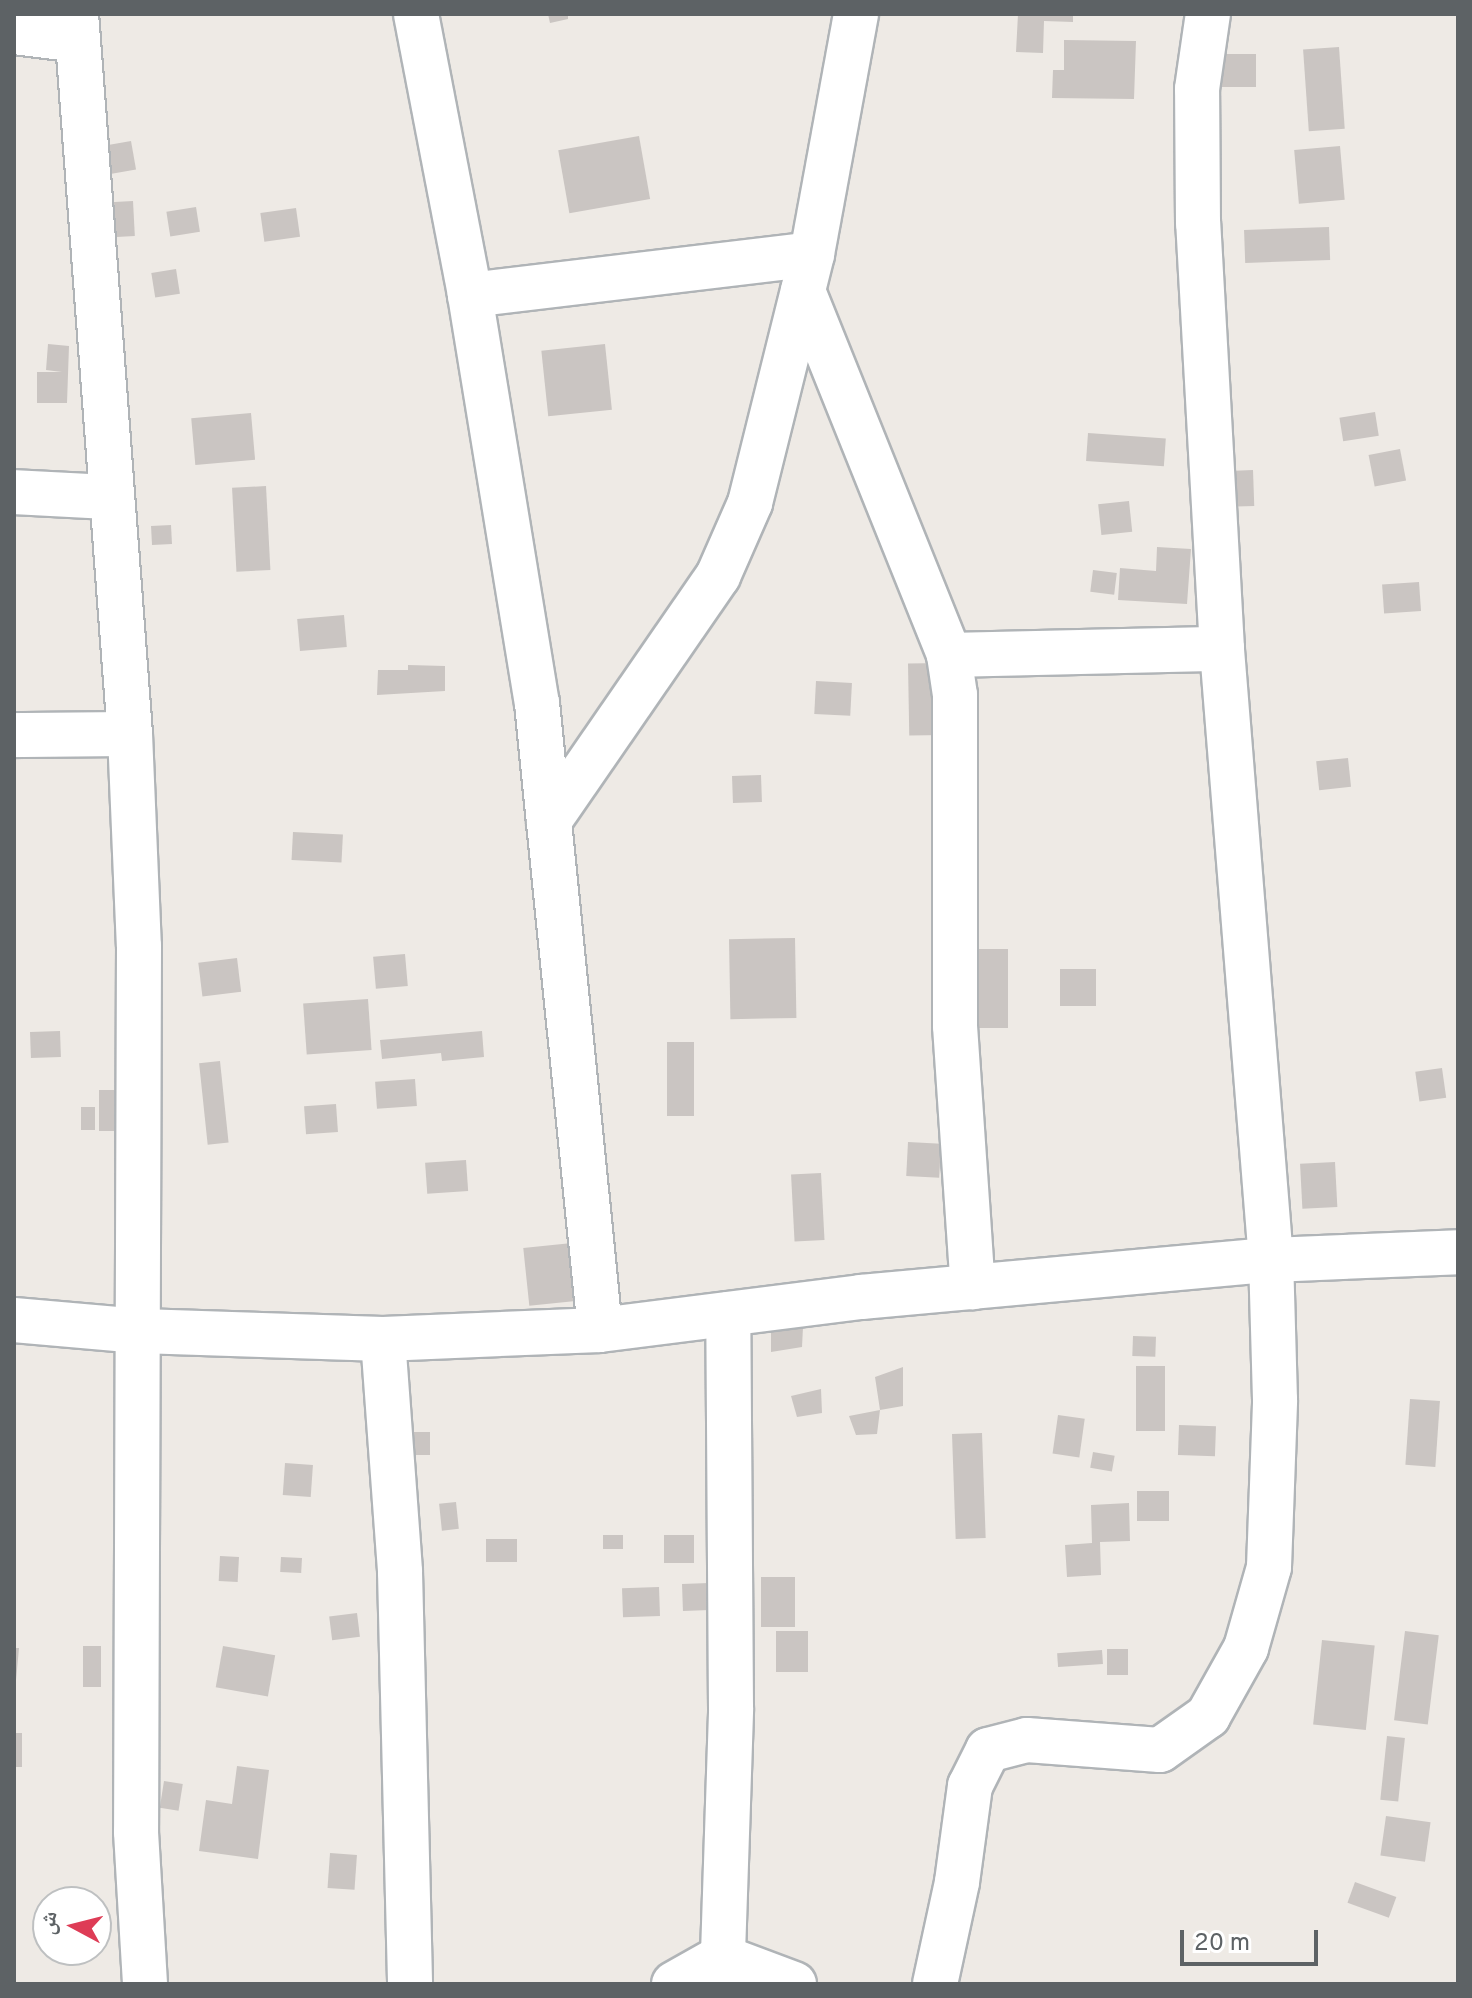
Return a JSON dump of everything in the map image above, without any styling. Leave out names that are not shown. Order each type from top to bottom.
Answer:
[{"type":"street","points":[[416,14],[470,295],[537,703],[600,1330]]},
{"type":"street","points":[[549,821],[718,576],[750,503],[808,272],[856,14]]},
{"type":"street","points":[[935,1984],[957,1882],[970,1786],[988,1750],[1027,1740],[1160,1750],[1208,1716],[1246,1648],[1269,1567],[1275,1400],[1271,1260],[1222,649],[1195,135],[1197,89],[1208,14]]},
{"type":"street","points":[[14,32],[77,27],[130,734],[139,946],[136,1832],[145,1984]]},
{"type":"street","points":[[470,295],[808,272]]},
{"type":"street","points":[[808,272],[949,655],[955,695],[955,1026],[973,1287]]},
{"type":"street","points":[[14,492],[110,497]]},
{"type":"street","points":[[949,655],[1222,649]]},
{"type":"street","points":[[14,735],[130,734]]},
{"type":"street","points":[[14,1320],[140,1331],[383,1339],[600,1330],[973,1287],[1271,1260],[1458,1252]]},
{"type":"street","points":[[722,1970],[731,1692],[728,1314]]},
{"type":"street","points":[[383,1339],[400,1572],[410,1984]]},
{"type":"street","points":[[674,1984],[722,1970],[794,1984]]},
{"type":"building","points":[[548,14],[568,14],[568,19],[550,23]]},
{"type":"building","points":[[1018,14],[1073,14],[1073,22],[1044,21],[1043,53],[1016,52]]},
{"type":"building","points":[[1064,40],[1136,41],[1134,99],[1052,98],[1053,70],[1064,70]]},
{"type":"building","points":[[1339,47],[1345,129],[1309,131],[1303,50]]},
{"type":"building","points":[[1222,54],[1256,54],[1256,87],[1222,87]]},
{"type":"building","points":[[639,136],[650,199],[569,213],[558,150]]},
{"type":"building","points":[[131,141],[136,170],[107,175],[102,146]]},
{"type":"building","points":[[1340,146],[1345,200],[1299,204],[1294,150]]},
{"type":"building","points":[[133,201],[135,236],[112,237],[110,202]]},
{"type":"building","points":[[196,207],[200,232],[170,236],[166,212]]},
{"type":"building","points":[[296,208],[300,237],[264,242],[260,213]]},
{"type":"building","points":[[1329,227],[1330,260],[1245,263],[1244,230]]},
{"type":"building","points":[[176,269],[180,294],[155,298],[151,273]]},
{"type":"building","points":[[48,344],[69,346],[67,403],[37,403],[37,372],[62,372],[46,370]]},
{"type":"building","points":[[605,344],[612,410],[548,416],[541,351]]},
{"type":"building","points":[[1375,412],[1379,436],[1343,441],[1339,418]]},
{"type":"building","points":[[251,413],[255,460],[195,465],[191,418]]},
{"type":"building","points":[[1088,433],[1166,438],[1164,466],[1086,461]]},
{"type":"building","points":[[1400,449],[1406,480],[1375,487],[1369,455]]},
{"type":"building","points":[[1253,470],[1254,506],[1236,507],[1235,471]]},
{"type":"building","points":[[266,486],[270,570],[236,572],[232,488]]},
{"type":"building","points":[[1129,501],[1132,532],[1101,535],[1098,504]]},
{"type":"building","points":[[171,525],[172,544],[152,545],[151,526]]},
{"type":"building","points":[[1157,547],[1191,549],[1187,604],[1118,600],[1120,568],[1156,571]]},
{"type":"building","points":[[1093,570],[1117,573],[1114,595],[1090,592]]},
{"type":"building","points":[[1419,582],[1421,611],[1384,614],[1382,585]]},
{"type":"building","points":[[344,615],[347,647],[300,651],[297,619]]},
{"type":"building","points":[[943,663],[944,735],[909,736],[908,664]]},
{"type":"building","points":[[408,665],[445,666],[445,691],[377,695],[378,670],[408,670]]},
{"type":"building","points":[[816,681],[852,683],[850,716],[814,714]]},
{"type":"building","points":[[1348,758],[1351,787],[1319,790],[1316,761]]},
{"type":"building","points":[[761,775],[762,802],[733,803],[732,776]]},
{"type":"building","points":[[293,832],[343,835],[341,863],[292,860]]},
{"type":"building","points":[[795,938],[796,1018],[730,1019],[729,939]]},
{"type":"building","points":[[975,949],[1008,949],[1008,1028],[975,1028]]},
{"type":"building","points":[[405,954],[408,986],[376,989],[373,957]]},
{"type":"building","points":[[237,958],[241,992],[202,996],[198,963]]},
{"type":"building","points":[[1060,969],[1096,969],[1096,1006],[1060,1006]]},
{"type":"building","points":[[368,999],[372,1050],[307,1054],[303,1004]]},
{"type":"building","points":[[60,1031],[61,1057],[31,1058],[30,1032]]},
{"type":"building","points":[[482,1031],[484,1057],[442,1061],[441,1053],[382,1059],[380,1040]]},
{"type":"building","points":[[667,1042],[694,1042],[694,1116],[667,1116]]},
{"type":"building","points":[[220,1061],[229,1143],[208,1145],[199,1063]]},
{"type":"building","points":[[1442,1068],[1446,1098],[1419,1101],[1415,1072]]},
{"type":"building","points":[[415,1079],[417,1106],[377,1109],[375,1082]]},
{"type":"building","points":[[99,1090],[122,1090],[122,1131],[99,1131]]},
{"type":"building","points":[[336,1104],[338,1132],[306,1134],[304,1106]]},
{"type":"building","points":[[81,1107],[95,1107],[95,1130],[81,1130]]},
{"type":"building","points":[[908,1142],[941,1144],[939,1178],[906,1176]]},
{"type":"building","points":[[466,1160],[468,1191],[427,1194],[425,1163]]},
{"type":"building","points":[[1335,1162],[1337,1207],[1302,1209],[1300,1164]]},
{"type":"building","points":[[821,1173],[825,1240],[795,1241],[791,1175]]},
{"type":"building","points":[[572,1243],[578,1301],[529,1306],[523,1248]]},
{"type":"building","points":[[803,1327],[802,1347],[771,1352],[771,1329]]},
{"type":"building","points":[[1133,1336],[1156,1337],[1155,1357],[1132,1356]]},
{"type":"building","points":[[1136,1366],[1165,1366],[1165,1431],[1136,1431]]},
{"type":"building","points":[[903,1367],[903,1406],[880,1410],[875,1377]]},
{"type":"building","points":[[821,1389],[822,1413],[797,1417],[791,1396]]},
{"type":"building","points":[[1410,1399],[1440,1401],[1435,1467],[1405,1465]]},
{"type":"building","points":[[880,1410],[877,1434],[856,1435],[849,1416]]},
{"type":"building","points":[[1058,1415],[1085,1419],[1079,1457],[1053,1454]]},
{"type":"building","points":[[1179,1425],[1216,1426],[1215,1456],[1178,1455]]},
{"type":"building","points":[[402,1432],[430,1432],[430,1455],[402,1455]]},
{"type":"building","points":[[982,1433],[986,1538],[956,1539],[952,1434]]},
{"type":"building","points":[[1093,1452],[1115,1456],[1112,1472],[1090,1468]]},
{"type":"building","points":[[285,1463],[313,1465],[311,1497],[283,1495]]},
{"type":"building","points":[[1137,1491],[1169,1491],[1169,1521],[1137,1521]]},
{"type":"building","points":[[456,1502],[459,1529],[442,1531],[439,1504]]},
{"type":"building","points":[[1129,1503],[1130,1541],[1100,1542],[1101,1575],[1067,1577],[1065,1545],[1092,1543],[1091,1505]]},
{"type":"building","points":[[603,1535],[623,1535],[623,1549],[603,1549]]},
{"type":"building","points":[[664,1535],[694,1535],[694,1563],[664,1563]]},
{"type":"building","points":[[486,1539],[517,1539],[517,1562],[486,1562]]},
{"type":"building","points":[[220,1556],[239,1557],[238,1582],[219,1581]]},
{"type":"building","points":[[281,1557],[302,1558],[301,1573],[280,1572]]},
{"type":"building","points":[[761,1577],[795,1577],[795,1627],[761,1627]]},
{"type":"building","points":[[709,1583],[710,1610],[683,1611],[682,1584]]},
{"type":"building","points":[[659,1587],[660,1616],[623,1617],[622,1588]]},
{"type":"building","points":[[357,1613],[360,1637],[332,1640],[329,1616]]},
{"type":"building","points":[[776,1631],[808,1631],[808,1672],[776,1672]]},
{"type":"building","points":[[1405,1631],[1439,1635],[1428,1724],[1394,1720]]},
{"type":"building","points":[[1322,1640],[1375,1646],[1366,1730],[1313,1725]]},
{"type":"building","points":[[83,1646],[101,1646],[101,1687],[83,1687]]},
{"type":"building","points":[[223,1646],[275,1655],[268,1697],[216,1687]]},
{"type":"building","points":[[14,1648],[19,1648],[16,1680],[14,1680]]},
{"type":"building","points":[[1107,1649],[1128,1649],[1128,1675],[1107,1675]]},
{"type":"building","points":[[1102,1650],[1103,1664],[1058,1667],[1057,1653]]},
{"type":"building","points":[[14,1733],[22,1733],[22,1767],[14,1767]]},
{"type":"building","points":[[1387,1736],[1405,1738],[1398,1802],[1380,1800]]},
{"type":"building","points":[[237,1766],[269,1770],[258,1859],[199,1851],[206,1800],[232,1804]]},
{"type":"building","points":[[164,1781],[183,1784],[179,1811],[160,1808]]},
{"type":"building","points":[[1386,1816],[1431,1822],[1425,1862],[1380,1856]]},
{"type":"building","points":[[330,1853],[357,1855],[354,1890],[328,1888]]},
{"type":"building","points":[[1355,1882],[1396,1897],[1389,1918],[1347,1903]]}]
